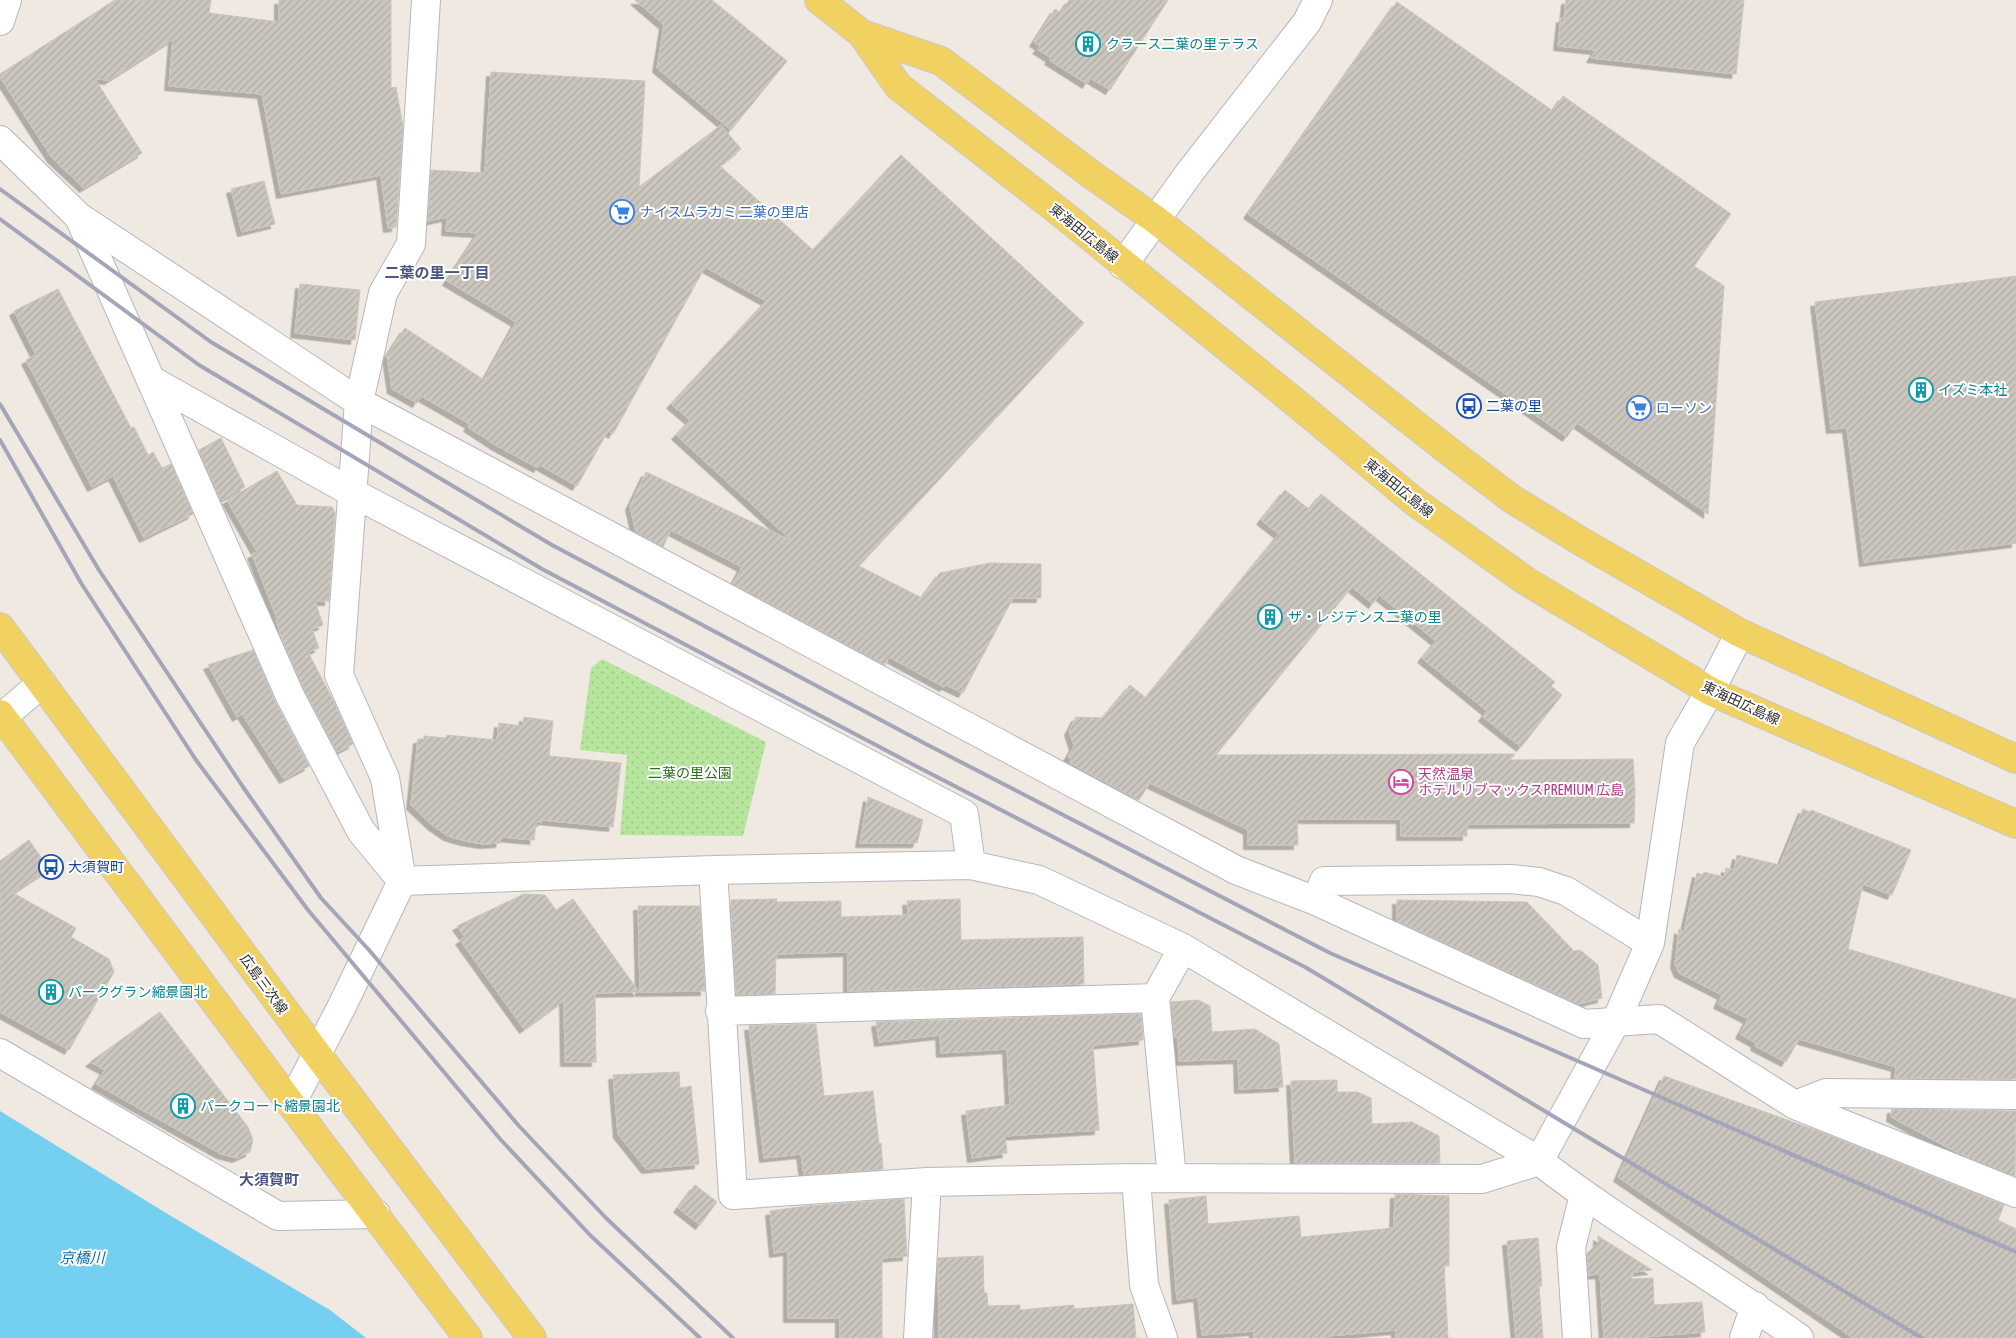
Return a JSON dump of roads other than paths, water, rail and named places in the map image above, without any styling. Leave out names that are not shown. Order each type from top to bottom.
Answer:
[{"type":"main road","name":"東海田広島線","points":[[820,0],[862,34],[898,86],[1301,407],[1415,502],[1526,581],[1710,691],[2016,824]]},
{"type":"main road","name":"東海田広島線","points":[[862,34],[941,61],[1092,175],[1156,220],[1438,443],[1512,499],[1582,542],[1740,632],[1818,670],[2016,759]]},
{"type":"main road","name":"広島三次線","points":[[0,627],[317,1054],[532,1338]]},
{"type":"main road","points":[[1,717],[468,1338]]},
{"type":"street","points":[[0,21],[7,0]]},
{"type":"street","points":[[291,1104],[402,881],[385,778],[339,675],[359,402],[383,292],[411,244],[426,0]]},
{"type":"street","points":[[1123,265],[1190,172],[1307,22],[1318,0]]},
{"type":"street","points":[[0,140],[79,217],[359,402],[1236,870],[1316,901],[1584,1024],[1659,1019],[1795,1105],[2016,1193]]},
{"type":"street","points":[[79,217],[290,696],[361,831],[402,881]]},
{"type":"street","points":[[151,380],[353,493],[964,814],[972,865]]},
{"type":"street","points":[[713,870],[720,1011],[733,1195],[927,1182],[1136,1178],[1482,1179],[1539,1161],[1616,1021],[1650,943],[1680,743],[1710,691],[1740,632]]},
{"type":"street","points":[[1,717],[42,683]]},
{"type":"street","points":[[402,881],[713,870],[972,865],[1039,880],[1183,948],[1539,1161],[1584,1195],[1755,1306],[1799,1338]]},
{"type":"street","points":[[1316,901],[1324,882],[1511,879],[1532,881],[1553,885],[1566,891],[1650,943]]},
{"type":"street","points":[[1172,1178],[1155,998],[1183,948]]},
{"type":"street","points":[[720,1011],[1155,998]]},
{"type":"street","points":[[0,1053],[278,1216],[376,1214]]},
{"type":"street","points":[[1795,1105],[1826,1093],[2016,1095]]},
{"type":"street","points":[[1136,1178],[1144,1285],[1163,1338]]},
{"type":"street","points":[[918,1338],[927,1182]]},
{"type":"street","points":[[1577,1338],[1570,1247],[1584,1195]]},
{"type":"street","points":[[1744,1338],[1755,1306]]},
{"type":"water","name":"京橋川","points":[[0,1111],[166,1213],[330,1310],[366,1338],[0,1338]]},
{"type":"railway","points":[[0,189],[211,342],[552,545],[924,743],[1330,953],[2016,1252]]},
{"type":"railway","points":[[0,219],[199,365],[542,569],[912,764],[1305,967],[1922,1338]]},
{"type":"railway","points":[[0,404],[99,570],[243,787],[321,898],[369,950],[519,1126],[607,1219],[733,1338]]},
{"type":"railway","points":[[0,440],[81,583],[196,760],[308,910],[501,1140],[591,1236],[700,1338]]},
{"type":"place","name":"クラース二葉の里テラス","points":[[1088,44]]},
{"type":"place","name":"ナイスムラカミ 二葉の里店","points":[[622,212]]},
{"type":"place","name":"イズミ本社","points":[[1921,390]]},
{"type":"place","name":"二葉の里","points":[[1469,406]]},
{"type":"place","name":"ローソン","points":[[1639,408]]},
{"type":"place","name":"ザ・レジデンス二葉の里","points":[[1270,617]]},
{"type":"place","name":"天然温泉 ホテルリブマックスPREMIUM 広島","points":[[1401,782]]},
{"type":"place","name":"大須賀町","points":[[51,867]]},
{"type":"place","name":"パークグラン縮景園北","points":[[51,992]]},
{"type":"place","name":"パークコート縮景園北","points":[[183,1106]]},
{"type":"district","name":"二葉の里一丁目","points":[[437,272]]},
{"type":"district","name":"大須賀町","points":[[269,1179]]},
{"type":"park label","name":"二葉の里公園","points":[[690,773]]}]
